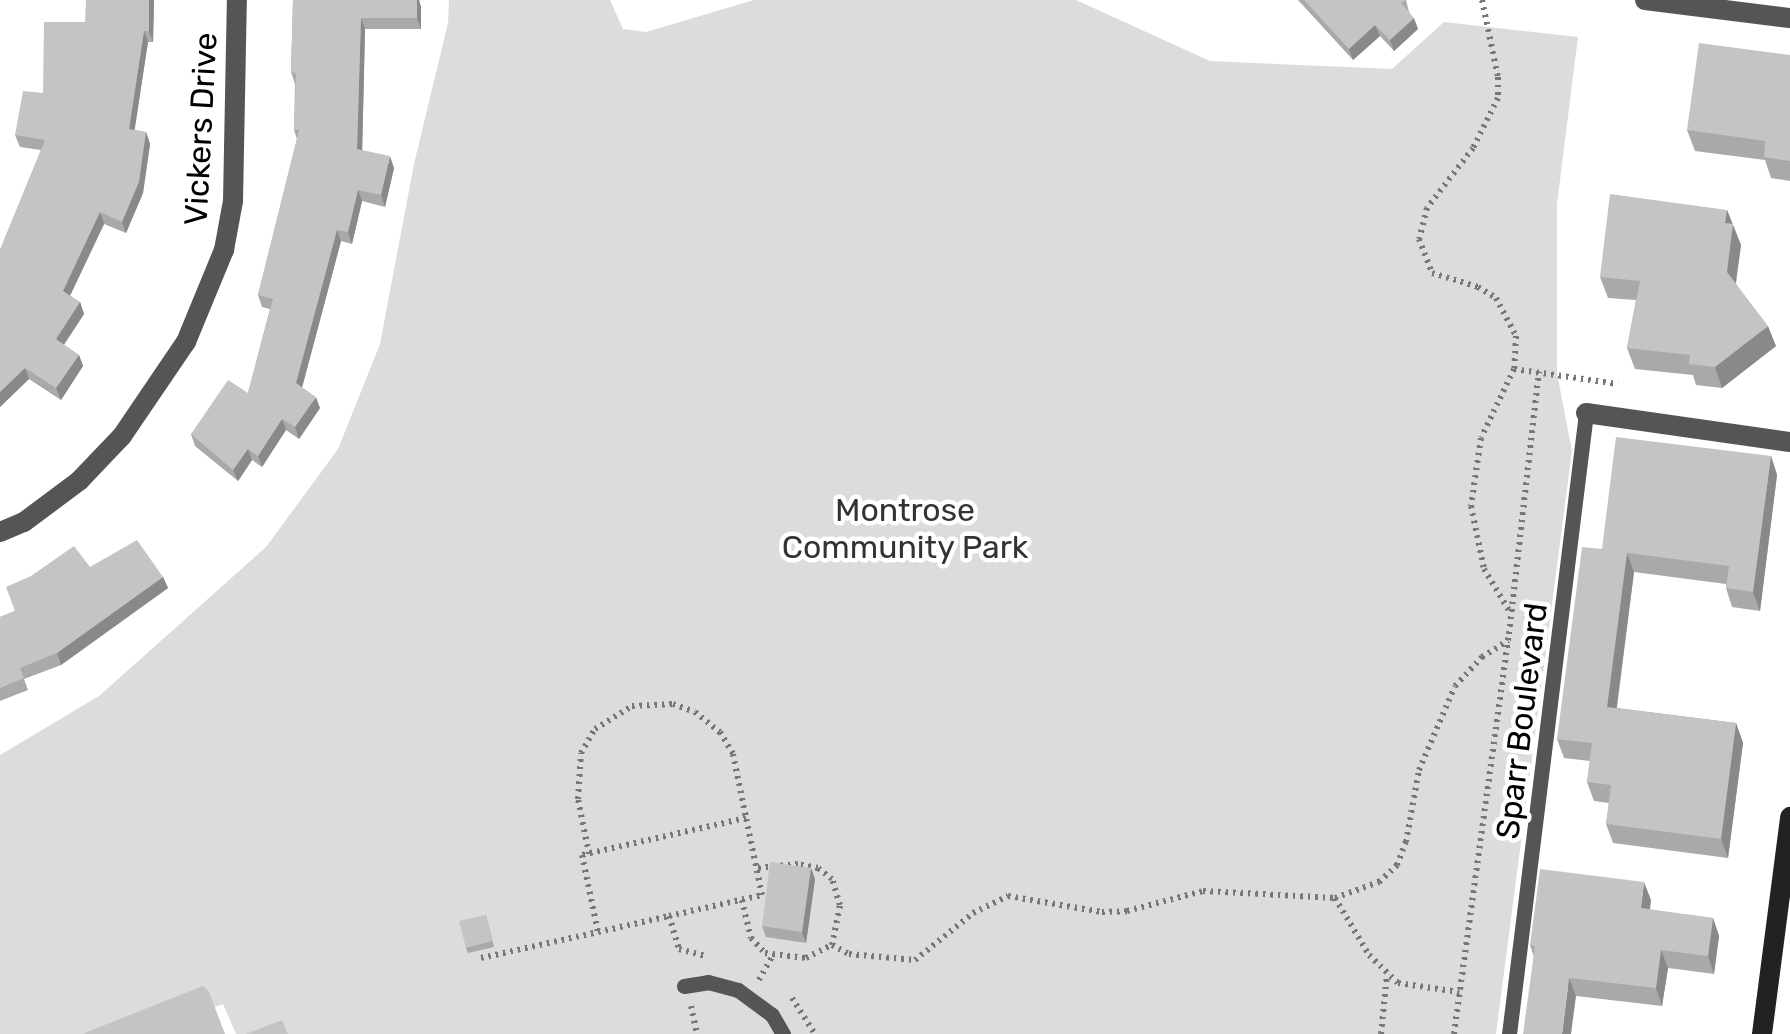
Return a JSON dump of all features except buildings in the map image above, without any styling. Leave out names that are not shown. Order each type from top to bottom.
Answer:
[{"type":"main road","points":[[1762,1034],[1790,817]]},
{"type":"street","name":"Vickers Drive","points":[[0,532],[24,522],[79,480],[122,436],[186,342],[224,250],[233,201],[238,0]]},
{"type":"street","points":[[1644,0],[1790,18]]},
{"type":"street","points":[[1586,413],[1790,442]]},
{"type":"lane","name":"Sparr Boulevard","points":[[1509,1034],[1586,413]]},
{"type":"lane","points":[[684,986],[708,982],[738,990],[772,1015],[783,1034]]},
{"type":"path","points":[[1482,0],[1498,77],[1498,98],[1473,148],[1427,208],[1419,239],[1432,273],[1478,287],[1496,298],[1516,336],[1514,369],[1481,438],[1472,506],[1484,569],[1511,614]]},
{"type":"path","points":[[1514,369],[1618,384]]},
{"type":"path","points":[[1454,1034],[1508,641],[1538,372]]},
{"type":"path","points":[[742,900],[751,938],[766,953],[806,958],[832,945],[869,958],[914,960],[974,914],[1008,896],[1102,912],[1128,912],[1214,890],[1260,897],[1336,898],[1380,882],[1397,865],[1419,770],[1442,710],[1454,686],[1482,657],[1508,641]]},
{"type":"path","points":[[481,958],[762,896],[733,754],[720,732],[695,712],[673,704],[632,706],[595,729],[582,753],[578,799],[589,854]]},
{"type":"path","points":[[598,932],[582,855],[746,818]]},
{"type":"path","points":[[756,868],[798,864],[818,868],[832,879],[840,905],[832,945]]},
{"type":"path","points":[[1336,898],[1369,954],[1398,983],[1459,992]]},
{"type":"path","points":[[1380,1034],[1387,974]]},
{"type":"green space","name":"Montrose Community Park","points":[[449,0],[610,0],[623,29],[646,32],[754,0],[1076,0],[1210,61],[1392,69],[1444,22],[1578,37],[1557,204],[1557,373],[1572,451],[1496,1034],[236,1034],[223,1004],[143,1034],[0,1034],[0,755],[99,696],[266,547],[338,449],[380,344],[414,164],[448,23]]}]
